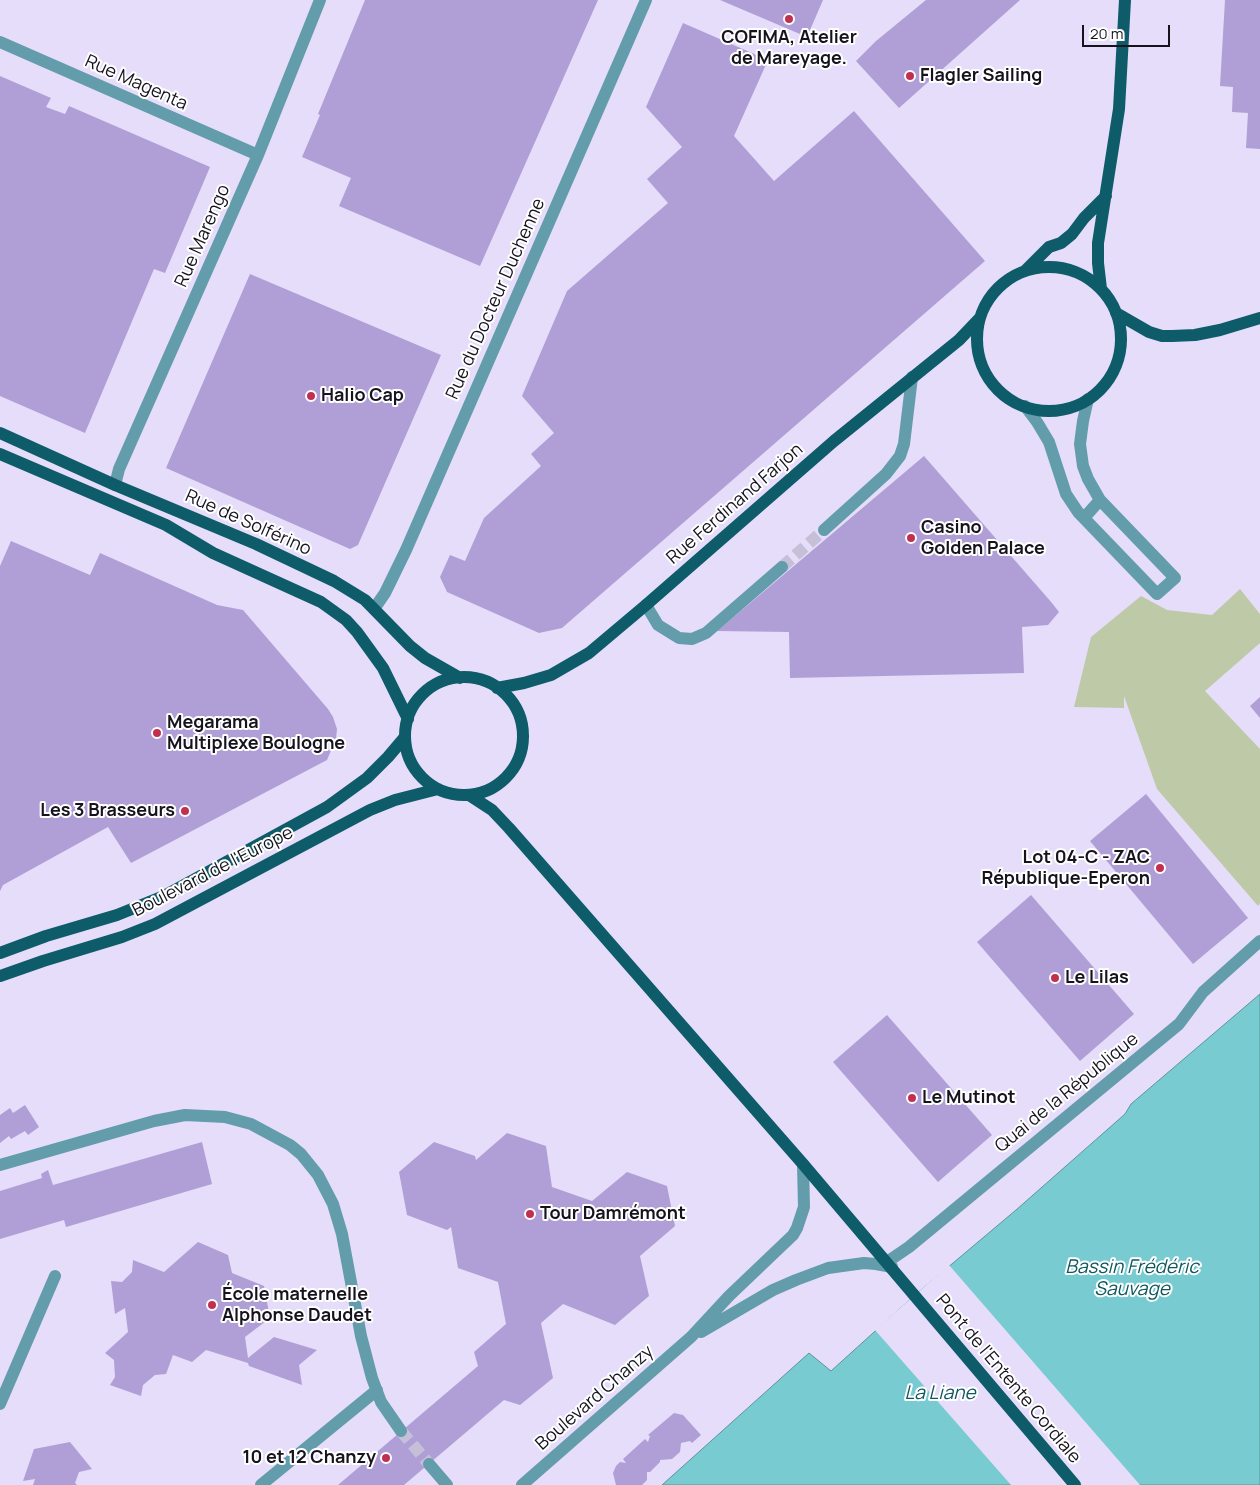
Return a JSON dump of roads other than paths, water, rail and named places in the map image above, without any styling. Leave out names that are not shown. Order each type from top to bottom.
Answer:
[{"type":"main road","points":[[1101,290],[1098,243],[1119,109],[1126,0]]},
{"type":"main road","points":[[1026,270],[1049,247],[1060,243],[1072,234],[1084,218],[1106,196]]},
{"type":"main road","points":[[1046,267],[1066,269],[1086,277],[1101,290],[1116,313],[1120,335],[1118,357],[1113,371],[1105,384],[1088,399],[1068,408],[1039,410],[1025,406],[1004,395],[993,384],[985,371],[977,349],[977,333],[980,318],[988,300],[996,289],[1012,277],[1026,270],[1046,267]]},
{"type":"main road","points":[[1116,313],[1149,332],[1162,336],[1195,335],[1260,318]]},
{"type":"main road","name":"Rue Ferdinand Farjon","points":[[497,688],[538,679],[563,669],[589,653],[646,606],[834,441],[959,340],[980,318]]},
{"type":"main road","name":"Rue de Solférino","points":[[0,433],[256,544],[320,573],[352,590],[374,609],[410,646],[434,664],[460,678]]},
{"type":"main road","name":"Rue de Solférino","points":[[0,454],[166,526],[213,553],[322,602],[346,620],[357,632],[383,668],[408,719]]},
{"type":"main road","points":[[460,678],[480,679],[497,688],[510,700],[519,716],[522,733],[521,751],[514,767],[502,781],[487,790],[469,795],[453,794],[438,789],[423,778],[417,772],[408,755],[406,737],[408,719],[416,703],[428,690],[443,682],[460,678]]},
{"type":"main road","name":"Boulevard de l'Europe","points":[[0,953],[46,936],[117,916],[164,896],[333,803],[367,778],[406,737]]},
{"type":"main road","name":"Boulevard de l'Europe","points":[[0,976],[122,937],[155,924],[370,810],[395,800],[438,789]]},
{"type":"main road","name":"Pont de l'Entente Cordiale","points":[[469,795],[492,810],[509,828],[803,1164],[1075,1485]]},
{"type":"street","name":"Rue Marengo","points":[[115,484],[119,469],[258,155],[320,0]]},
{"type":"street","name":"Rue du Docteur Duchenne","points":[[374,609],[385,593],[406,550],[646,0]]},
{"type":"street","name":"Rue Magenta","points":[[0,42],[258,155]]},
{"type":"street","points":[[824,530],[886,474],[900,456],[904,444],[912,377]]},
{"type":"street","points":[[1025,406],[1049,442],[1066,494],[1084,518],[1157,594],[1175,578],[1100,500],[1088,479],[1081,455],[1081,432],[1088,399]]},
{"type":"street","points":[[1084,518],[1100,500]]},
{"type":"street","points":[[646,606],[658,625],[672,634],[686,639],[699,637],[782,567]]},
{"type":"street","name":"Quai de la République","points":[[890,1265],[909,1247],[1179,1024],[1203,992],[1260,941]]},
{"type":"street","points":[[0,1165],[154,1121],[185,1115],[225,1117],[251,1124],[290,1145],[301,1154],[327,1189],[338,1218],[364,1350],[381,1402],[401,1431]]},
{"type":"street","name":"Boulevard Chanzy","points":[[522,1485],[691,1337],[729,1296],[779,1249],[797,1228],[804,1207],[803,1164]]},
{"type":"street","name":"Boulevard Chanzy","points":[[691,1337],[772,1290],[828,1268],[852,1264],[890,1265]]},
{"type":"street","points":[[0,1404],[56,1276]]},
{"type":"street","points":[[261,1485],[377,1390]]},
{"type":"street","points":[[428,1464],[447,1485]]},
{"type":"water","name":"Bassin Frédéric Sauvage","points":[[1260,994],[1260,1485],[662,1485],[809,1353],[831,1371],[915,1295],[1016,1210],[1125,1114],[1131,1104]]},
{"type":"tunnel","points":[[782,567],[824,530]]},
{"type":"tunnel","points":[[401,1431],[429,1464]]},
{"type":"place","name":"COFIMA, Atelier de Mareyage.","points":[[789,19]]},
{"type":"place","name":"Flagler Sailing","points":[[910,76]]},
{"type":"place","name":"Halio Cap","points":[[311,396]]},
{"type":"place","name":"Casino Golden Palace","points":[[911,538]]},
{"type":"place","name":"Megarama Multiplexe Boulogne","points":[[157,733]]},
{"type":"place","name":"Les 3 Brasseurs","points":[[185,811]]},
{"type":"place","name":"Lot 04-C - ZAC République-Eperon","points":[[1160,868]]},
{"type":"place","name":"Le Lilas","points":[[1055,978]]},
{"type":"place","name":"Le Mutinot","points":[[912,1098]]},
{"type":"place","name":"Tour Damrémont","points":[[530,1214]]},
{"type":"place","name":"École maternelle Alphonse Daudet","points":[[212,1305]]},
{"type":"place","name":"10 et 12 Chanzy","points":[[386,1458]]},
{"type":"water label","name":"La Liane","points":[[940,1394]]}]
